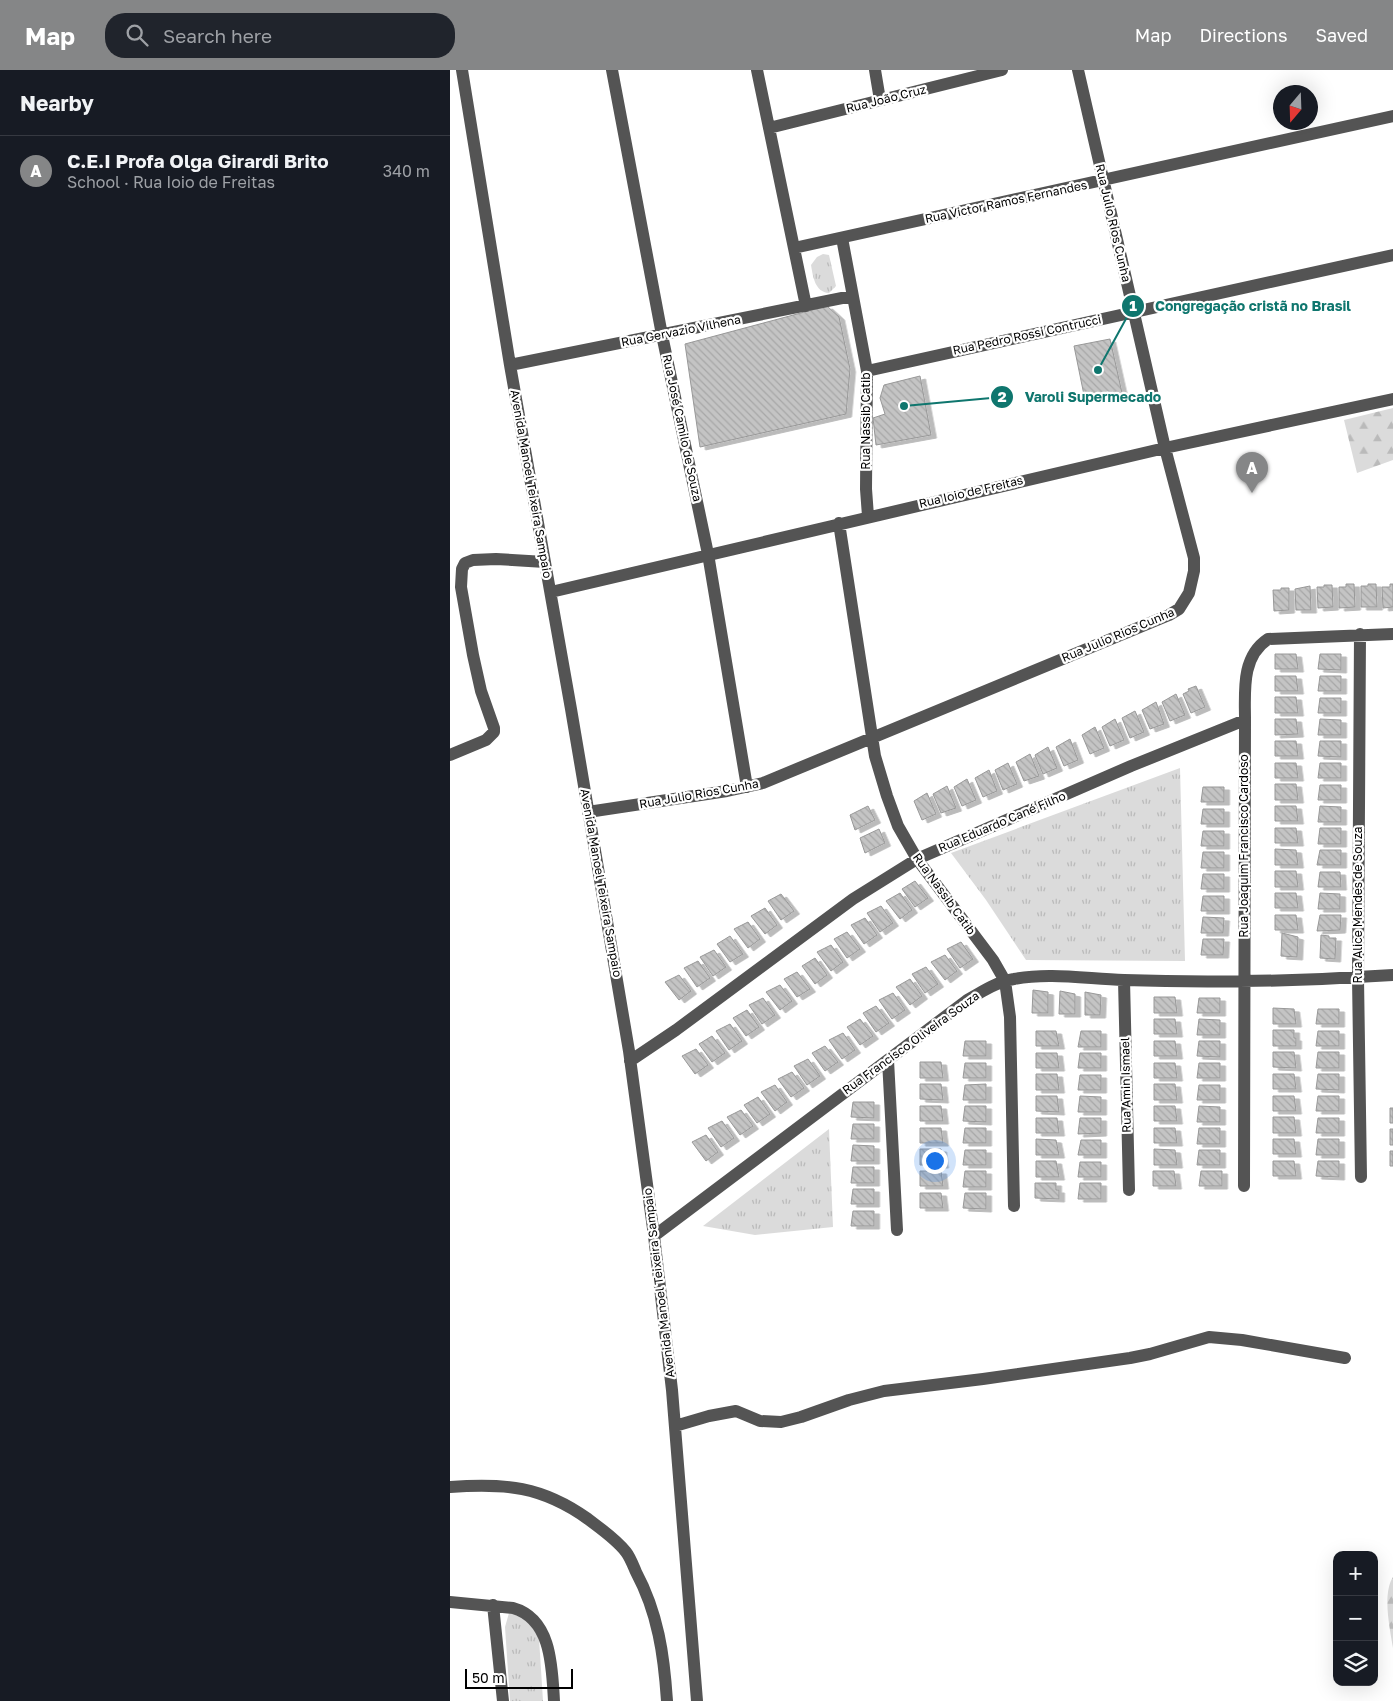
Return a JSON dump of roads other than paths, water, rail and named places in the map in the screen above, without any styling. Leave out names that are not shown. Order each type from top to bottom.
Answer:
[{"type":"street","name":"Avenida Manoel Teixeira Sampaio","points":[[462,70],[510,364],[551,592],[630,1061],[654,1236],[675,1426],[697,1701]]},
{"type":"street","name":"Rua José Camilo de Souza","points":[[612,70],[662,334],[708,554],[746,787]]},
{"type":"street","points":[[757,70],[806,306]]},
{"type":"street","points":[[875,70],[880,100]]},
{"type":"street","name":"Rua João Cruz","points":[[769,128],[1002,70]]},
{"type":"street","name":"Rua Julio Rios Cunha","points":[[588,812],[746,787],[787,774],[1179,610],[1189,593],[1194,571],[1194,558],[1165,448],[1078,70]]},
{"type":"street","name":"Rua Victor Ramos Fernandes","points":[[794,248],[1393,116]]},
{"type":"street","name":"Rua Nassib Catib","points":[[842,238],[867,371],[866,481],[868,516]]},
{"type":"street","name":"Rua Pedro Rossi Contrucci","points":[[867,371],[1393,254]]},
{"type":"street","name":"Rua Gervazio Vilhena","points":[[510,364],[852,296]]},
{"type":"street","name":"Rua Ioio de Freitas","points":[[551,592],[868,516],[1165,448],[1393,399]]},
{"type":"street","name":"Rua Nassib Catib","points":[[840,523],[875,756],[887,796],[898,826],[917,859],[993,960],[1005,981],[1011,1027],[1014,1206]]},
{"type":"street","points":[[450,755],[486,740],[494,732],[479,684],[469,636],[461,587],[461,574],[464,565],[473,560],[496,559],[545,562]]},
{"type":"street","name":"Rua Alice Mendes de Souza","points":[[1360,634],[1358,978],[1361,1177]]},
{"type":"street","name":"Rua Joaquim Francisco Cardoso","points":[[1244,1186],[1243,981],[1246,672],[1252,657],[1261,643],[1268,638],[1393,634]]},
{"type":"street","name":"Rua Eduardo Cané Filho","points":[[630,1061],[676,1030],[853,899],[917,859],[1122,770],[1245,720]]},
{"type":"street","name":"Rua Francisco Oliveira Souza","points":[[654,1236],[966,1001],[1005,981],[1027,977],[1055,977],[1124,980],[1243,981],[1358,978],[1393,975]]},
{"type":"street","name":"Rua Amin Ismael","points":[[1124,980],[1129,1190]]},
{"type":"street","points":[[888,1060],[897,1230]]},
{"type":"street","points":[[675,1426],[709,1416],[736,1411],[760,1421],[781,1422],[801,1418],[849,1400],[884,1391],[1130,1358],[1210,1337],[1242,1340],[1345,1358]]},
{"type":"street","points":[[450,1487],[495,1485],[536,1492],[569,1507],[616,1541],[626,1552],[651,1602],[659,1632],[667,1701]]},
{"type":"street","points":[[450,1602],[493,1605],[519,1610],[533,1620],[541,1630],[548,1646],[552,1663],[554,1701]]},
{"type":"street","points":[[493,1605],[503,1701]]},
{"type":"place","name":"Congregação cristã no Brasil","points":[[1098,370]]},
{"type":"place","name":"Varoli Supermecado","points":[[904,406]]},
{"type":"place","name":"C.E.I Profª Olga Girardi Brito","points":[[1252,493]]}]
